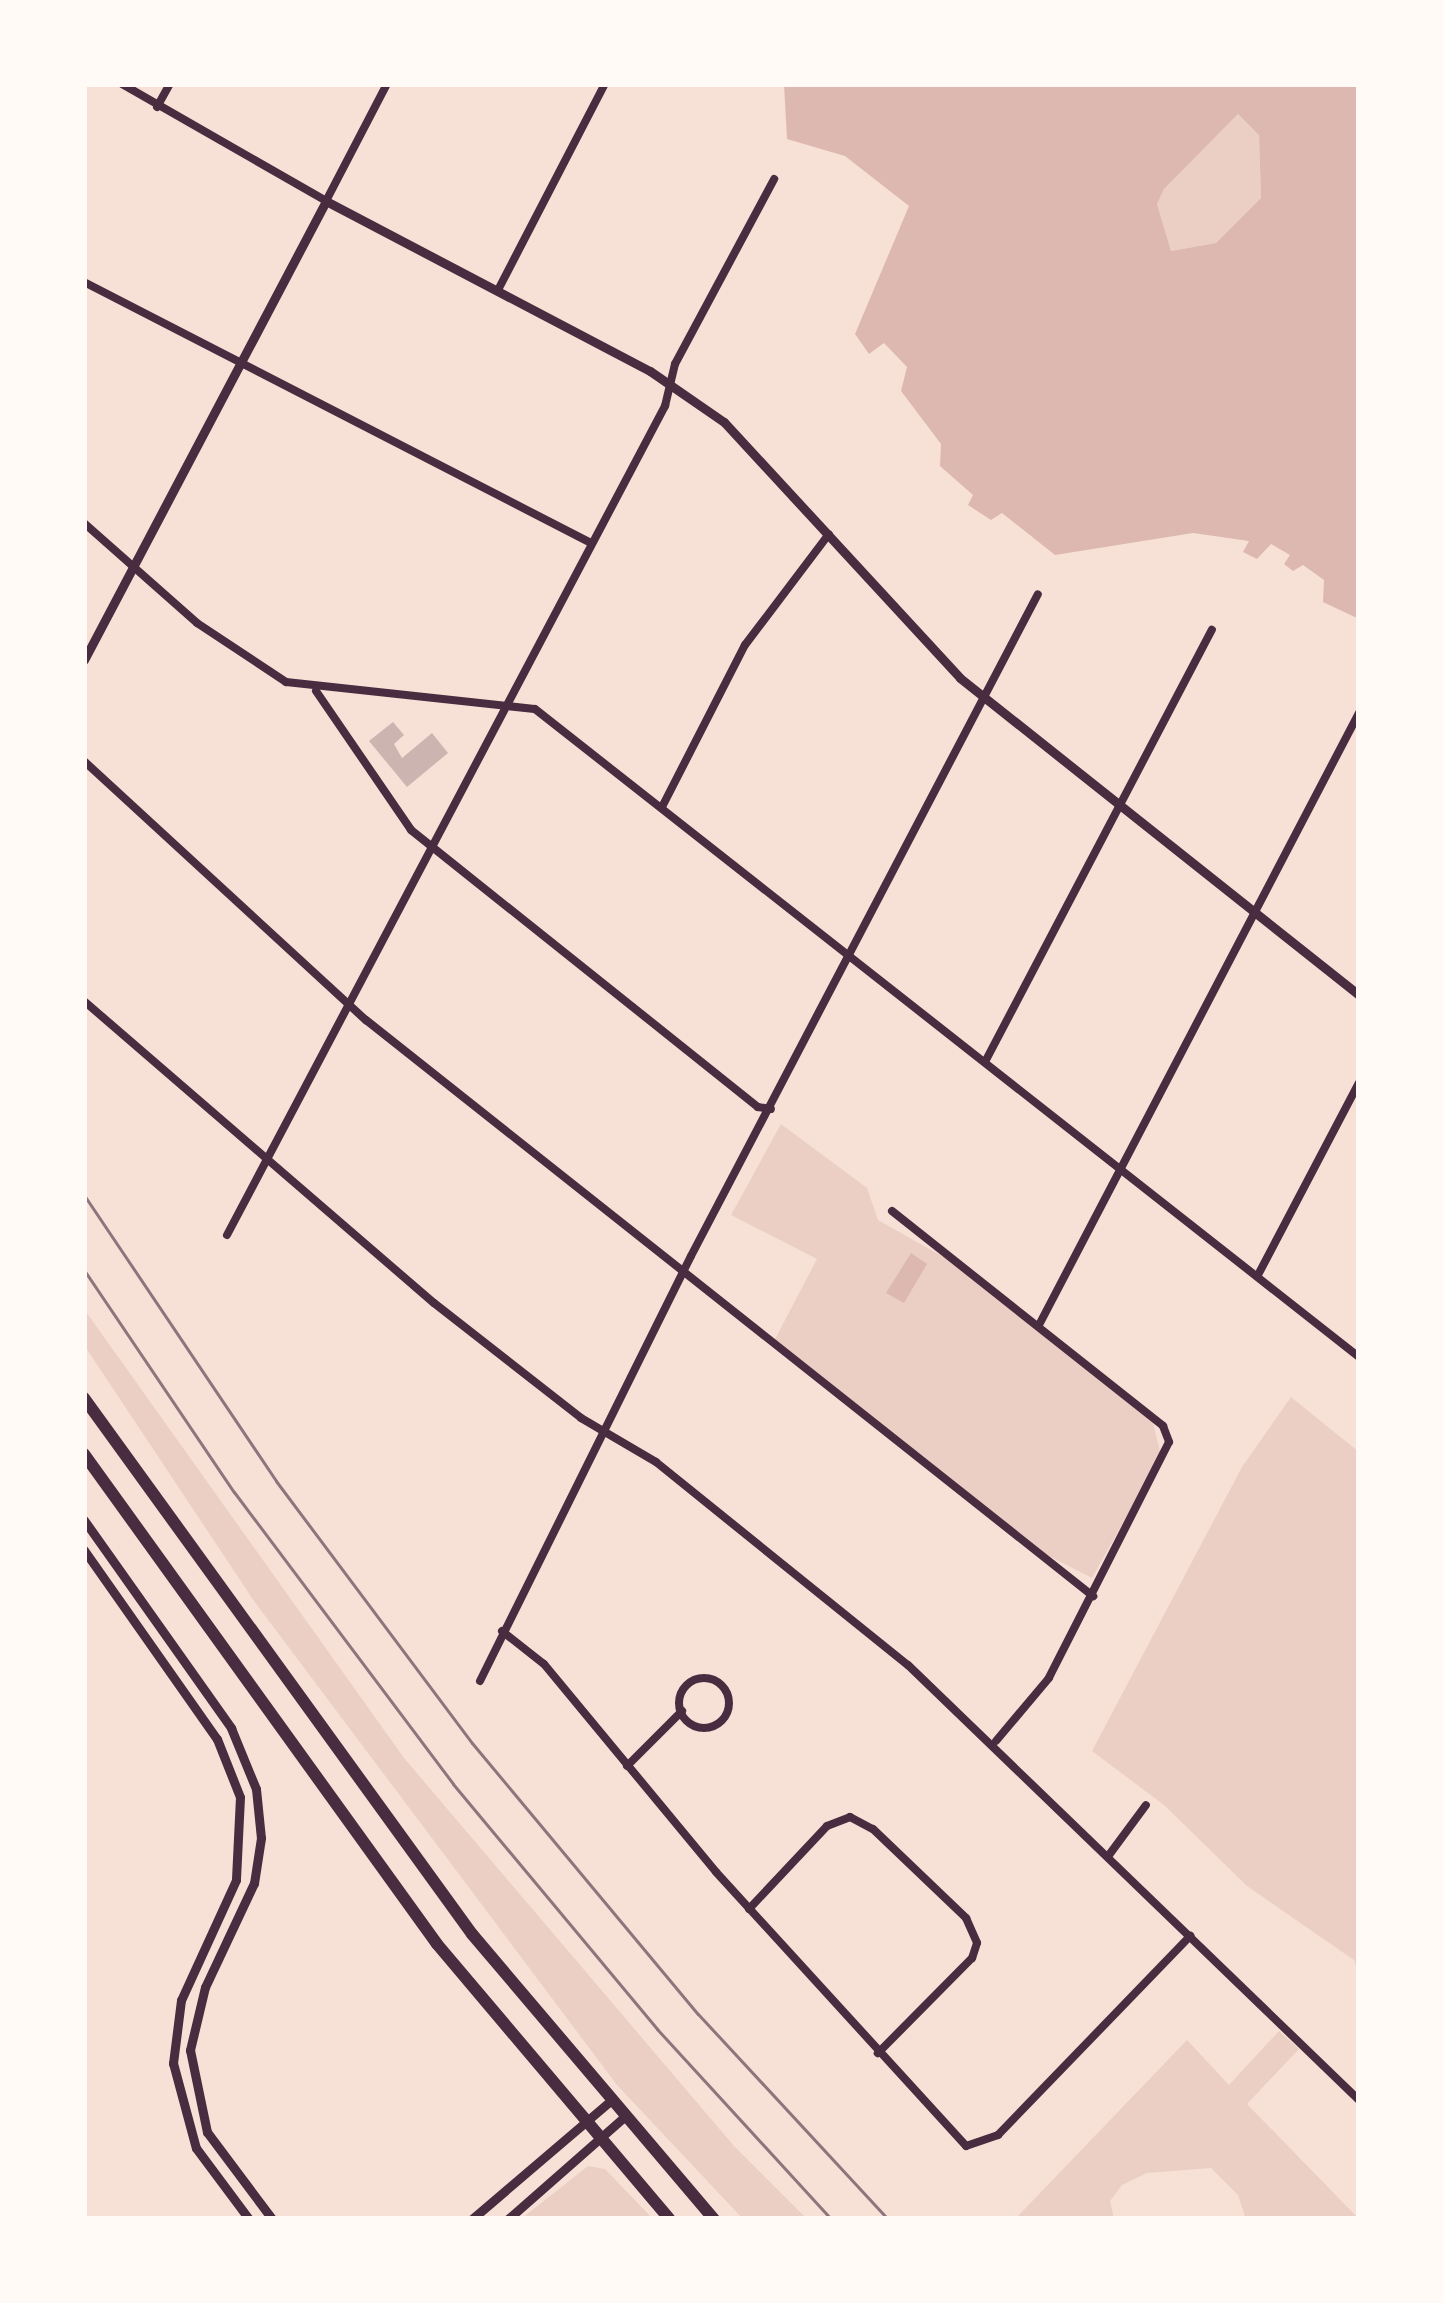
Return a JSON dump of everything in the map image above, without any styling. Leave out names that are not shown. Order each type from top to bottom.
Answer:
[{"type":"highway","points":[[84,1398],[424,1871],[610,2101],[714,2219]]},
{"type":"highway","points":[[84,1454],[395,1888],[598,2140],[669,2219]]},
{"type":"street","points":[[122,84],[326,201],[670,384],[741,437],[983,698],[1359,995]]},
{"type":"street","points":[[157,107],[170,84]]},
{"type":"street","points":[[84,660],[137,570],[388,84]]},
{"type":"street","points":[[498,290],[604,84]]},
{"type":"street","points":[[227,1235],[269,1163],[591,543],[774,179]]},
{"type":"street","points":[[84,282],[591,543]]},
{"type":"street","points":[[84,523],[252,664],[316,691],[509,701],[556,723],[1359,1357]]},
{"type":"street","points":[[662,806],[746,645],[830,533]]},
{"type":"street","points":[[480,1681],[604,1427],[1038,594]]},
{"type":"street","points":[[986,1060],[1212,630]]},
{"type":"street","points":[[316,691],[389,803],[433,848],[758,1107],[771,1109]]},
{"type":"street","points":[[1040,1325],[1359,713]]},
{"type":"street","points":[[84,761],[352,1004],[683,1276],[1093,1596]]},
{"type":"street","points":[[84,1001],[446,1313],[604,1427],[996,1741],[1359,2100]]},
{"type":"street","points":[[1258,1276],[1359,1083]]},
{"type":"street","points":[[892,1211],[1163,1426],[1168,1455],[1042,1687],[996,1741]]},
{"type":"street","points":[[84,1520],[231,1728],[252,1774],[260,1853],[194,2019],[193,2084],[214,2144],[272,2219]]},
{"type":"street","points":[[84,1550],[208,1725],[236,1781],[240,1862],[177,2013],[174,2081],[196,2148],[249,2219]]},
{"type":"street","points":[[502,1631],[544,1664],[749,1909],[967,2146],[998,2135],[1190,1936]]},
{"type":"street","points":[[700,1677],[723,1693],[731,1715],[713,1729],[682,1711],[679,1687],[700,1677]]},
{"type":"street","points":[[627,1766],[682,1711]]},
{"type":"street","points":[[1108,1855],[1146,1805]]},
{"type":"street","points":[[749,1909],[827,1826],[850,1817],[873,1829],[966,1918],[977,1943],[972,1958],[878,2054]]},
{"type":"street","points":[[209,1940],[224,1948]]},
{"type":"street","points":[[472,2219],[610,2101]]},
{"type":"street","points":[[508,2219],[624,2117]]},
{"type":"shaded area","points":[[784,84],[1359,84],[1359,619],[1323,602],[1324,580],[1303,565],[1293,571],[1284,564],[1290,555],[1271,544],[1257,559],[1243,552],[1249,541],[1193,533],[1055,555],[1002,513],[991,520],[968,505],[973,495],[940,466],[941,444],[901,391],[907,367],[884,343],[869,354],[855,334],[909,206],[845,156],[787,139]],"holes":[[[1238,114],[1259,135],[1261,198],[1216,243],[1171,251],[1157,204],[1164,189]]]},
{"type":"shaded area","points":[[1238,114],[1259,134],[1261,198],[1216,243],[1171,251],[1157,204],[1164,189]]},
{"type":"shaded area","points":[[781,1124],[867,1188],[878,1220],[956,1264],[1153,1423],[1161,1455],[1092,1578],[1049,1556],[774,1341],[817,1259],[731,1215]]},
{"type":"shaded area","points":[[911,1253],[927,1264],[904,1303],[886,1293]]},
{"type":"shaded area","points":[[84,1309],[404,1758],[734,2146],[807,2219],[743,2219],[617,2085],[254,1601],[84,1345]]},
{"type":"shaded area","points":[[1291,1397],[1359,1452],[1359,1973],[1354,1960],[1247,1886],[1164,1805],[1092,1751],[1242,1467]]},
{"type":"shaded area","points":[[1279,2031],[1299,2049],[1247,2104],[1359,2219],[1246,2219],[1238,2195],[1211,2168],[1147,2173],[1122,2185],[1110,2201],[1114,2219],[1015,2219],[1187,2040],[1229,2085]]},
{"type":"shaded area","points":[[588,2166],[605,2169],[653,2219],[521,2219]]},
{"type":"building","points":[[393,722],[404,735],[394,744],[402,758],[432,733],[448,753],[407,787],[369,741]]},
{"type":"railway","points":[[84,1195],[276,1481],[472,1743],[698,2014],[888,2219]]},
{"type":"railway","points":[[84,1270],[234,1492],[453,1784],[657,2029],[831,2219]]}]
